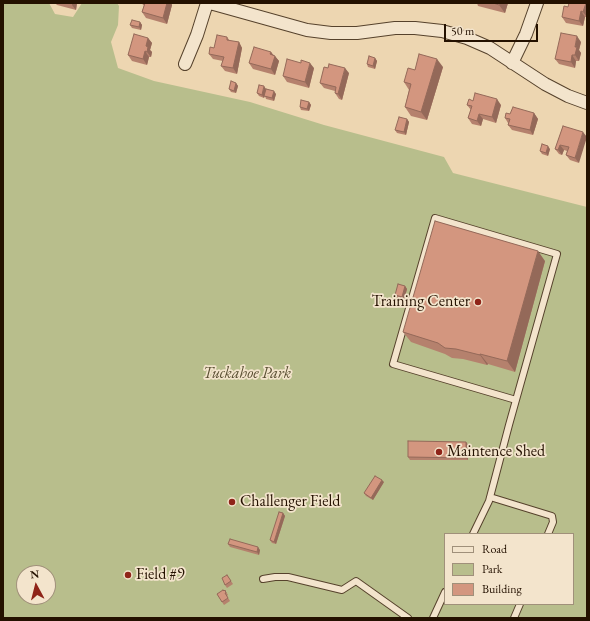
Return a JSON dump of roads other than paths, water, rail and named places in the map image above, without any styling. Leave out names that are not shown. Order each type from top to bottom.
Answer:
[{"type":"street","points":[[185,64],[209,3],[307,30],[331,33],[357,33],[395,28],[442,31],[467,38],[490,48],[512,63],[568,96],[587,103]]},
{"type":"street","points":[[512,63],[526,34],[537,3]]},
{"type":"lane","points":[[473,533],[490,497],[558,254],[436,218],[393,364],[516,400]]},
{"type":"lane","points":[[490,497],[552,516],[553,522],[548,533]]},
{"type":"lane","points":[[263,579],[288,577],[342,590],[356,581],[408,618]]},
{"type":"lane","points":[[432,618],[444,594]]},
{"type":"lane","points":[[514,618],[520,605]]},
{"type":"place","name":"Training Center","points":[[478,302]]},
{"type":"place","name":"Maintence Shed","points":[[439,452]]},
{"type":"place","name":"Challenger Field","points":[[232,502]]},
{"type":"place","name":"Field #9","points":[[128,575]]},
{"type":"park label","name":"Tuckahoe Park","points":[[247,374]]}]
